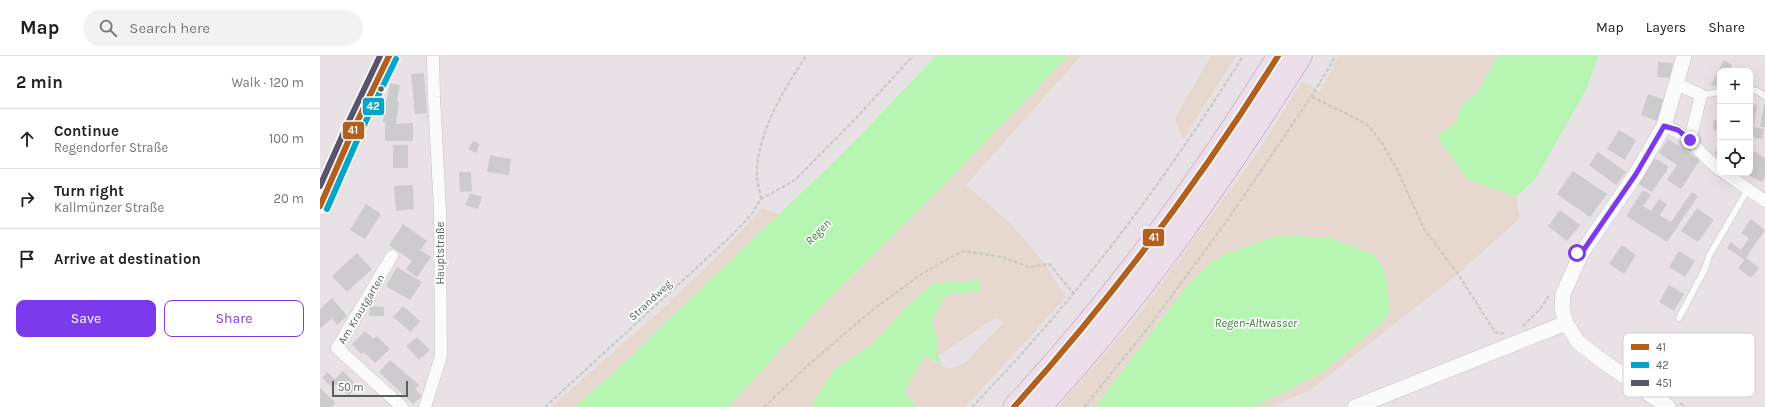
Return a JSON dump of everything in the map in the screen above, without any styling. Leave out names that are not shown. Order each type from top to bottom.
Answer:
[{"type":"highway","points":[[1014,407],[1089,321],[1137,261],[1203,172],[1246,108],[1278,56]]},
{"type":"highway","points":[[1040,407],[1099,340],[1218,184],[1301,56]]},
{"type":"main road","points":[[320,206],[355,126],[389,56]]},
{"type":"street","name":"Hauptstraße","points":[[425,407],[441,356],[440,211],[433,56]]},
{"type":"street","points":[[1623,374],[1597,358],[1578,342],[1566,323],[1562,310],[1563,294],[1581,254],[1636,174],[1664,126],[1684,56]]},
{"type":"street","points":[[1677,84],[1701,95],[1690,140]]},
{"type":"street","points":[[1664,126],[1678,130],[1690,140],[1708,161],[1717,168]]},
{"type":"street","points":[[1729,176],[1765,201]]},
{"type":"street","name":"Am Krautgarten","points":[[392,256],[337,348],[402,407]]},
{"type":"street","points":[[1355,407],[1566,323]]},
{"type":"street","points":[[1661,397],[1674,405]]},
{"type":"lane","points":[[1753,90],[1765,96]]},
{"type":"lane","points":[[1701,95],[1717,92]]},
{"type":"lane","points":[[1679,318],[1705,269],[1709,256],[1748,189]]},
{"type":"path","points":[[806,56],[785,88],[770,119],[759,155],[757,177],[761,199],[794,180],[857,117],[913,56]]},
{"type":"path","points":[[972,407],[1074,294],[1174,161],[1243,56]]},
{"type":"path","points":[[1084,407],[1148,328],[1226,222],[1311,97],[1336,56]]},
{"type":"path","points":[[1311,97],[1369,126],[1383,145],[1397,169],[1424,229],[1458,274],[1495,332],[1507,334]]},
{"type":"path","name":"Strandweg","points":[[545,407],[729,238],[751,215],[761,199]]},
{"type":"path","points":[[764,407],[806,367],[871,311],[923,273],[963,251],[1002,257],[1029,267],[1049,264],[1074,294]]},
{"type":"path","points":[[1519,330],[1541,308],[1552,292]]},
{"type":"path","points":[[1674,405],[1686,407]]},
{"type":"shaded area","points":[[1068,56],[1081,56],[966,185],[1011,224],[1045,264],[1066,297],[965,407],[919,407],[904,393],[924,356],[949,369],[965,363],[1003,323],[997,317],[938,356],[938,341],[931,320],[947,295],[980,291],[979,280],[904,309],[873,344],[834,369],[811,407],[728,407],[815,313]]},
{"type":"shaded area","points":[[1211,56],[1236,56],[1183,139],[1175,118]]},
{"type":"shaded area","points":[[1339,56],[1498,56],[1478,92],[1462,105],[1455,124],[1467,179],[1516,197],[1520,218],[1458,274],[1313,388],[1273,407],[1254,407],[1323,372],[1331,238],[1280,235],[1224,255],[1212,261],[1187,286],[1095,407],[1058,407],[1136,318],[1260,149],[1302,81],[1320,91]]},
{"type":"shaded area","points":[[762,207],[779,215],[608,378],[574,407],[551,407],[687,286]]},
{"type":"water","name":"Regen","points":[[936,56],[1068,56],[948,181],[815,313],[728,407],[574,407],[608,378],[845,151]]},
{"type":"water","points":[[1498,56],[1598,56],[1587,88],[1536,178],[1516,197],[1467,179],[1437,136],[1455,124],[1462,105],[1478,92]]},
{"type":"water","name":"Regen-Altwasser","points":[[1280,235],[1331,238],[1375,255],[1386,275],[1390,310],[1384,321],[1323,372],[1254,407],[1095,407],[1187,286],[1212,261],[1224,255]]},
{"type":"water","points":[[979,280],[980,291],[946,295],[932,320],[938,341],[938,356],[942,364],[924,356],[904,393],[918,407],[811,407],[834,369],[873,344],[904,309],[933,283]]},
{"type":"building","points":[[1724,60],[1732,65],[1730,68],[1720,68]]},
{"type":"building","points":[[1658,62],[1673,63],[1671,78],[1657,77]]},
{"type":"building","points":[[424,73],[427,113],[415,114],[411,74]]},
{"type":"building","points":[[1717,73],[1717,86],[1711,85]]},
{"type":"building","points":[[390,83],[400,85],[397,101],[399,101],[396,124],[413,123],[413,141],[385,141],[385,122],[383,122]]},
{"type":"building","points":[[1648,94],[1665,100],[1657,121],[1641,115]]},
{"type":"building","points":[[1753,104],[1757,105],[1753,125]]},
{"type":"building","points":[[1764,104],[1765,127],[1760,127]]},
{"type":"building","points":[[1714,120],[1717,120],[1717,131],[1713,130]]},
{"type":"building","points":[[1753,127],[1764,129],[1762,139],[1753,138]]},
{"type":"building","points":[[1619,130],[1636,140],[1625,160],[1607,149]]},
{"type":"building","points":[[1668,139],[1700,160],[1681,189],[1667,180],[1677,165],[1659,153]]},
{"type":"building","points":[[473,141],[480,144],[476,153],[468,149]]},
{"type":"building","points":[[393,145],[408,145],[408,168],[393,168]]},
{"type":"building","points":[[1717,149],[1717,156],[1714,154]]},
{"type":"building","points":[[1753,151],[1765,158],[1765,177],[1762,182],[1751,176],[1753,176]]},
{"type":"building","points":[[1598,152],[1626,172],[1616,185],[1589,165]]},
{"type":"building","points":[[490,155],[511,159],[509,175],[487,172]]},
{"type":"building","points":[[1655,158],[1669,167],[1652,192],[1638,184]]},
{"type":"building","points":[[1573,171],[1607,194],[1590,217],[1557,194]]},
{"type":"building","points":[[459,172],[471,172],[472,191],[460,192]]},
{"type":"building","points":[[413,185],[414,209],[396,211],[394,186]]},
{"type":"building","points":[[1643,190],[1651,195],[1643,206],[1651,211],[1659,199],[1667,204],[1660,215],[1671,222],[1692,192],[1698,196],[1667,242],[1626,216]]},
{"type":"building","points":[[470,193],[482,197],[478,209],[465,205]]},
{"type":"building","points":[[366,204],[381,214],[365,239],[350,230]]},
{"type":"building","points":[[1697,208],[1714,220],[1698,242],[1681,231]]},
{"type":"building","points":[[1560,210],[1580,225],[1567,241],[1548,226]]},
{"type":"building","points":[[1751,219],[1765,230],[1746,258],[1759,268],[1751,278],[1738,268],[1745,260],[1727,248],[1731,242],[1741,250],[1749,238],[1741,233]]},
{"type":"building","points":[[403,224],[427,241],[420,250],[431,257],[417,277],[406,269],[412,261],[389,245]]},
{"type":"building","points":[[1622,245],[1636,255],[1624,274],[1609,264]]},
{"type":"building","points":[[1679,251],[1695,261],[1685,277],[1669,267]]},
{"type":"building","points":[[357,253],[372,269],[347,292],[332,276]]},
{"type":"building","points":[[397,267],[422,282],[410,300],[386,286]]},
{"type":"building","points":[[1669,285],[1684,294],[1674,311],[1659,302]]},
{"type":"building","points":[[332,298],[347,316],[337,325],[332,318],[320,329],[320,309]]},
{"type":"building","points":[[370,306],[384,307],[384,316],[369,316]]},
{"type":"building","points":[[403,306],[420,321],[411,332],[393,317]]},
{"type":"building","points":[[365,331],[373,339],[377,336],[390,349],[375,363],[364,352],[361,354],[352,344]]},
{"type":"building","points":[[417,337],[430,350],[419,360],[406,346]]},
{"type":"building","points":[[390,360],[419,385],[415,389],[422,396],[413,404],[379,372]]},
{"type":"building","points":[[343,371],[358,386],[349,396],[336,384],[333,388],[322,378],[327,372],[335,379]]},
{"type":"building","points":[[320,388],[335,402],[333,407],[320,407]]},
{"type":"transit line","name":"451","points":[[320,186],[380,56]]},
{"type":"transit line","name":"41","points":[[320,206],[355,126],[389,56]]},
{"type":"transit line","name":"41","points":[[1014,407],[1086,323],[1154,237],[1248,103],[1278,56]]},
{"type":"transit line","name":"42","points":[[327,209],[362,129],[396,59]]},
{"type":"route","points":[[1577,253],[1581,254],[1636,174],[1664,126],[1678,130],[1690,140]]}]
